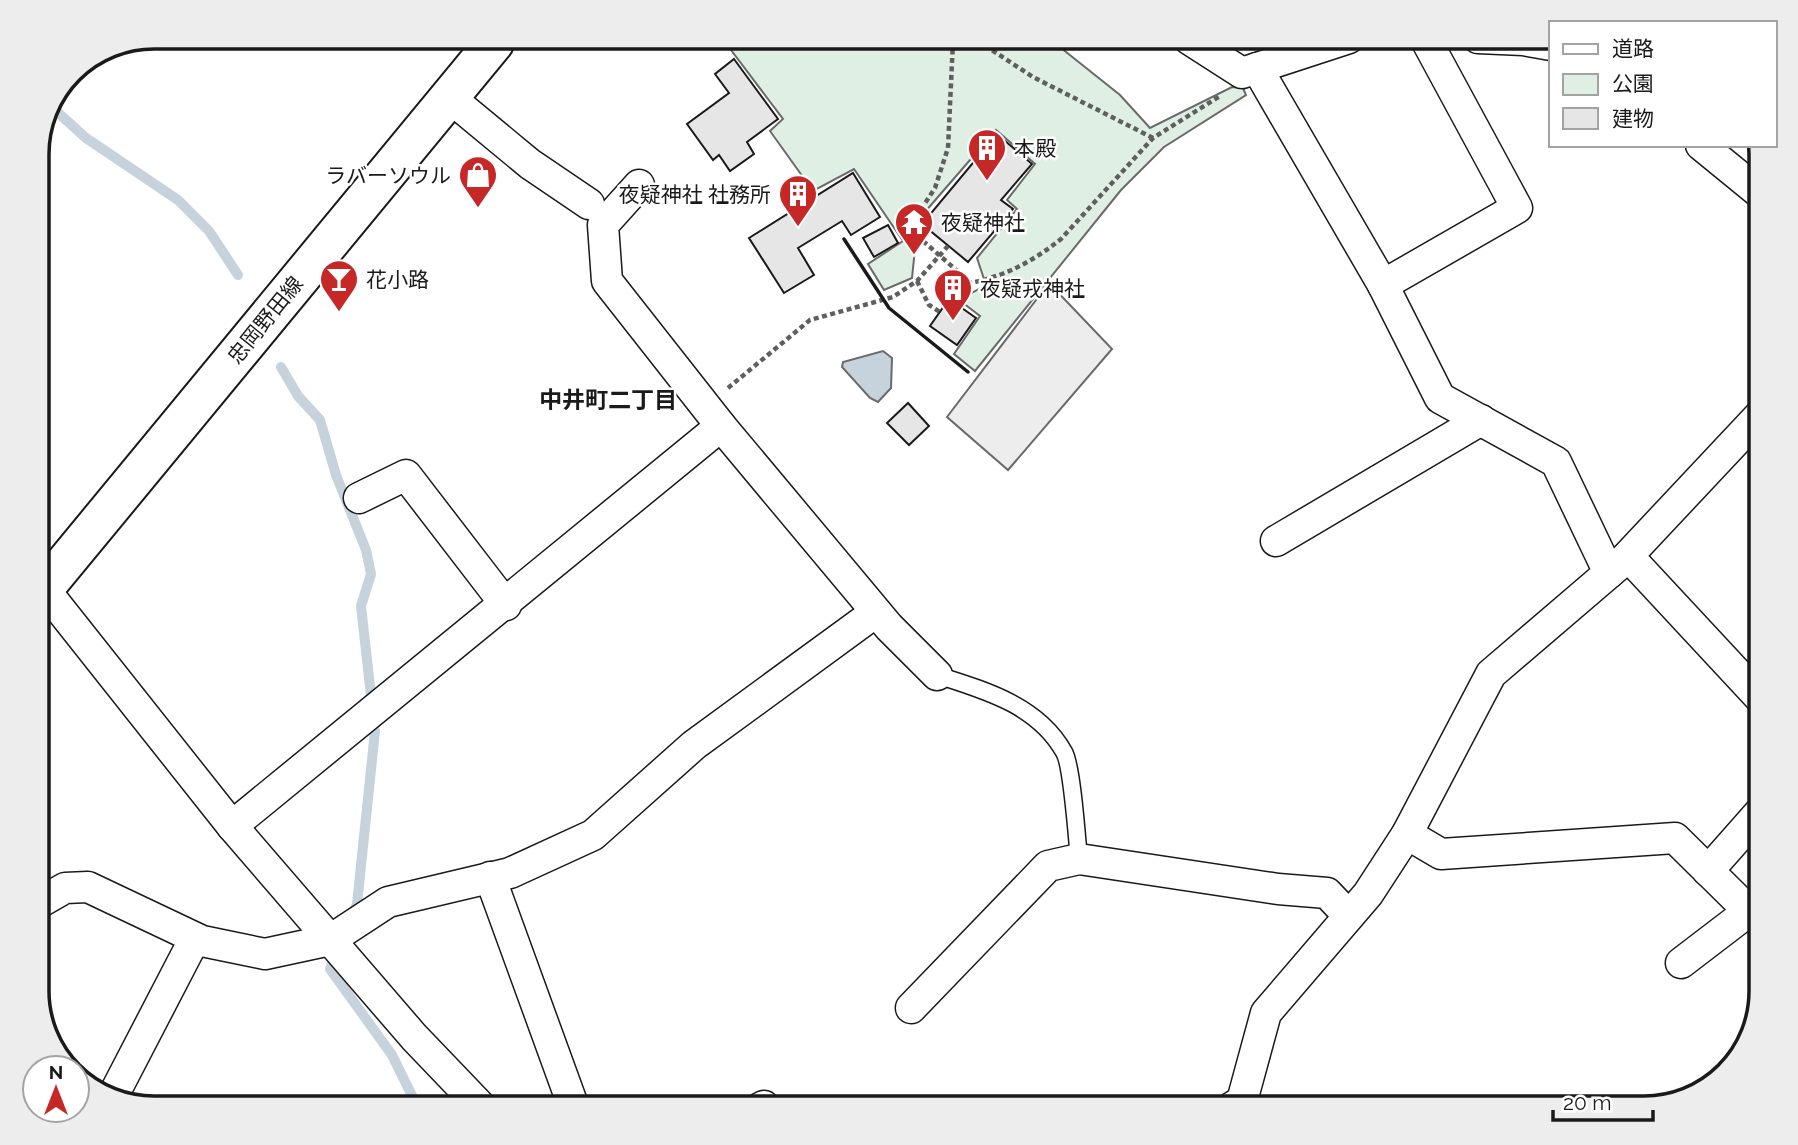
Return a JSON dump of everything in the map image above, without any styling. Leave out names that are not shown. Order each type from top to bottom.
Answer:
[{"type":"street","name":"忠岡野田線","points":[[49,578],[489,49]]},
{"type":"street","points":[[1204,49],[1241,73],[1315,49]]},
{"type":"street","points":[[1383,285],[1517,208],[1431,49]]},
{"type":"street","points":[[1257,68],[1383,285],[1440,398],[1556,462],[1618,564],[1749,688]]},
{"type":"street","points":[[449,97],[530,164],[589,204]]},
{"type":"street","points":[[1703,147],[1749,184]]},
{"type":"street","points":[[639,185],[603,225],[607,281],[721,426],[876,612],[937,675]]},
{"type":"street","points":[[1276,541],[1481,420]]},
{"type":"street","points":[[232,826],[506,605],[721,426]]},
{"type":"street","points":[[1243,1096],[1266,1013],[1368,894],[1407,834],[1491,674],[1618,564],[1749,427]]},
{"type":"street","points":[[359,498],[406,475],[506,605]]},
{"type":"street","points":[[49,600],[232,826],[414,1037],[471,1096]]},
{"type":"street","points":[[49,897],[65,888],[88,887],[195,938],[265,954],[330,940],[388,902],[510,873],[593,835],[694,744],[876,612]]},
{"type":"street","points":[[1708,870],[1749,824]]},
{"type":"street","points":[[1407,834],[1441,854],[1675,838],[1749,911]]},
{"type":"street","points":[[911,1008],[1048,866],[1079,859],[1278,890],[1327,893],[1348,915]]},
{"type":"street","points":[[490,877],[570,1096]]},
{"type":"street","points":[[1681,962],[1749,921]]},
{"type":"street","points":[[117,1088],[195,938]]},
{"type":"lane","points":[[937,675],[1002,696],[1046,728],[1066,753],[1079,859]]},
{"type":"path","points":[[953,49],[948,148],[935,188],[914,220],[914,233],[971,284],[1023,267],[1060,239],[1153,138],[1194,111],[1252,80],[1257,68]]},
{"type":"path","points":[[990,49],[1033,77],[1153,138]]},
{"type":"path","points":[[721,426],[723,392],[810,320],[893,297],[917,281],[948,246]]},
{"type":"path","points":[[917,281],[929,305],[940,312]]},
{"type":"green space","points":[[730,49],[1062,49],[1120,95],[1150,128],[1232,87],[1243,88],[1246,95],[1164,147],[1121,190],[975,371],[954,354],[980,316],[959,300],[986,285],[977,258],[1017,209],[1007,200],[1035,164],[996,130],[918,220],[912,278],[884,290],[868,264],[903,241],[854,169],[813,191],[770,131],[783,119]]},
{"type":"shaded area","points":[[1049,283],[1112,349],[1008,470],[947,417]]},
{"type":"shaded area","points":[[883,351],[892,358],[891,388],[878,402],[870,398],[842,367],[843,362]]},
{"type":"building","points":[[734,59],[778,119],[747,142],[754,154],[730,171],[719,155],[713,160],[687,124],[729,93],[715,74]]},
{"type":"building","name":"本殿","points":[[997,134],[1032,164],[1001,200],[1013,209],[968,262],[922,224]]},
{"type":"building","name":"夜疑神社 社務所","points":[[853,173],[880,217],[851,235],[842,221],[798,248],[814,275],[784,293],[749,238]]},
{"type":"building","points":[[888,225],[898,243],[874,257],[863,238]]},
{"type":"building","name":"夜疑戎神社","points":[[949,299],[976,318],[957,345],[930,326]]},
{"type":"building","points":[[908,403],[929,426],[909,445],[887,423]]},
{"type":"waterway","points":[[58,113],[86,138],[178,200],[209,231],[238,275]]},
{"type":"waterway","points":[[281,367],[298,396],[320,420],[336,475],[366,550],[371,574],[361,606],[371,696]]},
{"type":"waterway","points":[[352,915],[357,904],[375,731]]},
{"type":"waterway","points":[[336,954],[330,969],[392,1055],[412,1096]]},
{"type":"wall","points":[[844,239],[889,308],[968,372]]},
{"type":"place","name":"本殿","points":[[987,182]]},
{"type":"place","name":"ラバーソウル","points":[[478,209]]},
{"type":"place","name":"夜疑神社 社務所","points":[[798,228]]},
{"type":"place","name":"夜疑神社","points":[[914,256]]},
{"type":"place","name":"花小路","points":[[339,313]]},
{"type":"place","name":"夜疑戎神社","points":[[953,322]]},
{"type":"district","name":"中井町二丁目","points":[[608,399]]}]
